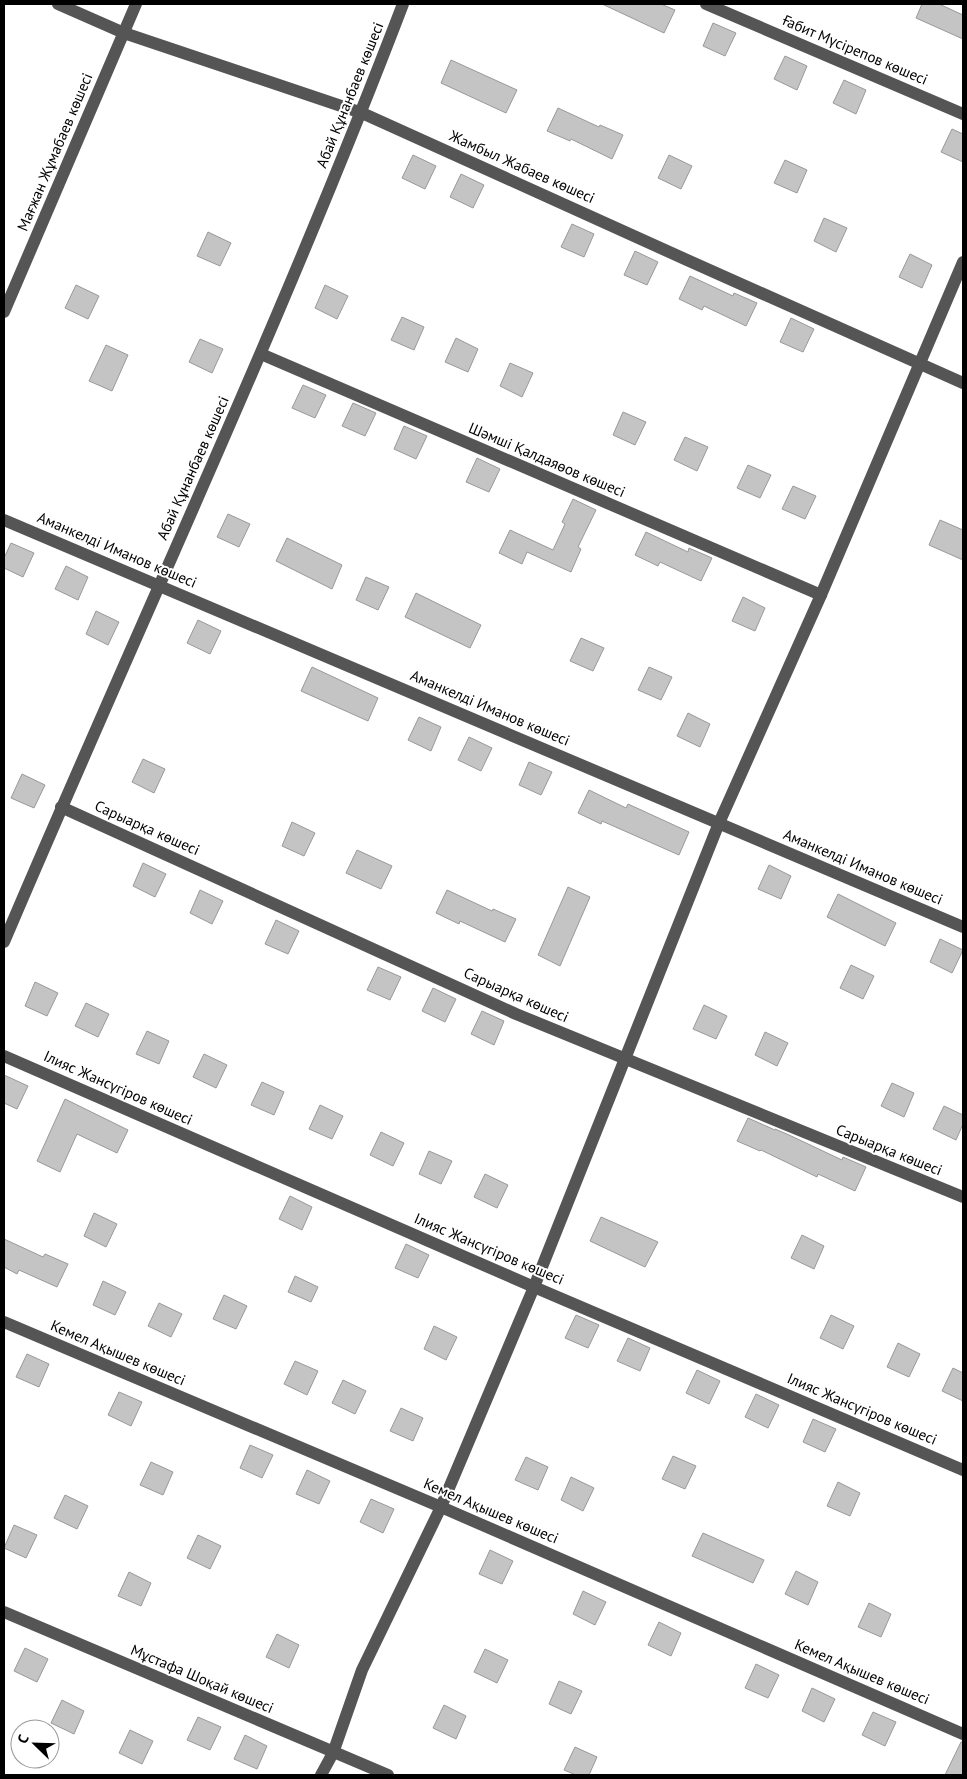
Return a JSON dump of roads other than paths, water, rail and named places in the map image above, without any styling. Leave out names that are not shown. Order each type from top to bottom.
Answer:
[{"type":"street","name":"Жамбыл Жабаев көшесі","points":[[58,4],[124,33],[362,113],[963,383]]},
{"type":"street","name":"Мағжан Жұмабаев көшесі","points":[[4,312],[136,4]]},
{"type":"street","name":"Абай Құнанбаев көшесі","points":[[4,942],[61,807],[261,354],[362,113],[403,4]]},
{"type":"street","name":"Ғабит Мүсірепов көшесі","points":[[706,4],[963,114]]},
{"type":"street","points":[[320,1775],[333,1753],[362,1670],[441,1507],[534,1287],[719,823],[821,595],[963,262]]},
{"type":"street","name":"Шәмші Қалдаяөов көшесі","points":[[261,354],[821,595]]},
{"type":"street","name":"Аманкелді Иманов көшесі","points":[[4,520],[963,927]]},
{"type":"street","name":"Сарыарқа көшесі","points":[[61,807],[516,1014],[963,1198]]},
{"type":"street","name":"Ілияс Жансүгіров көшесі","points":[[4,1056],[534,1287],[963,1470]]},
{"type":"street","name":"Кемел Ақышев көшесі","points":[[4,1322],[441,1507],[963,1734]]},
{"type":"street","name":"Мұстафа Шоқай көшесі","points":[[4,1612],[388,1775]]}]
